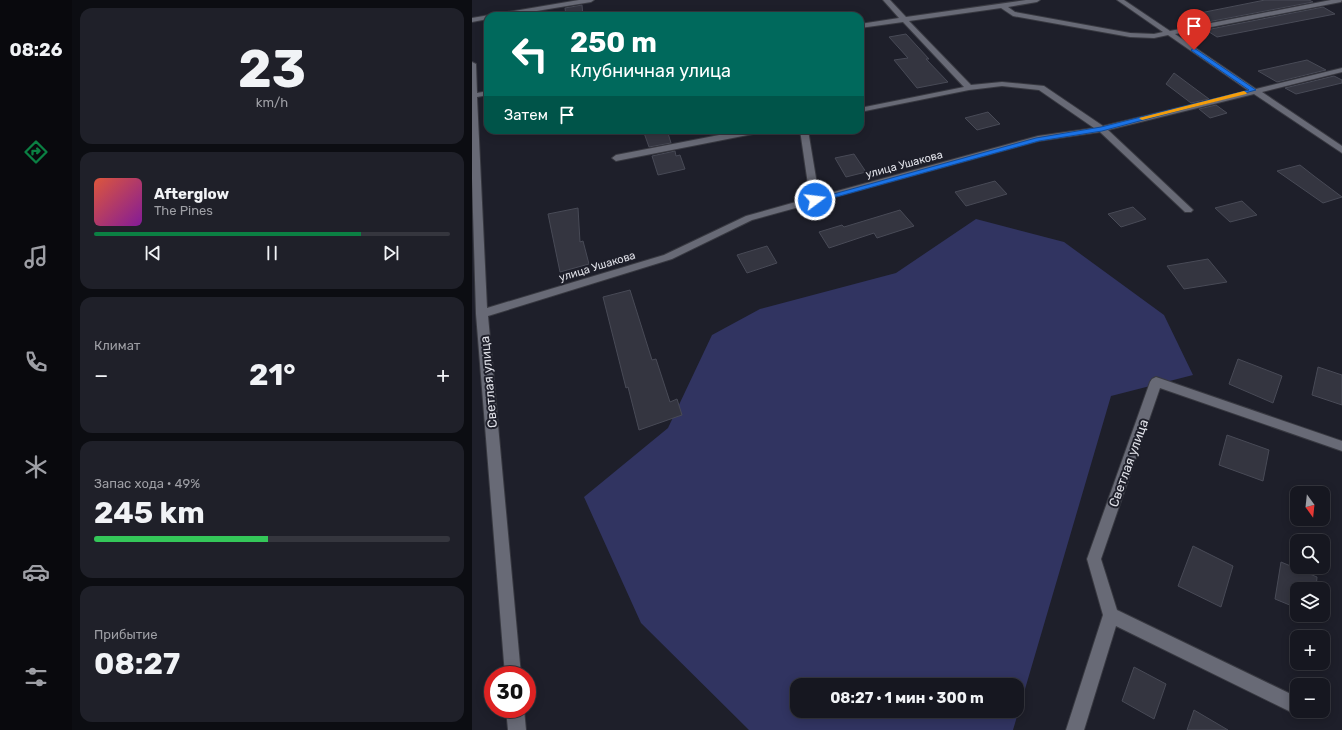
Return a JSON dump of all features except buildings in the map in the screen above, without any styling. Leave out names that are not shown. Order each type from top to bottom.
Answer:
[{"type":"street","points":[[518,12],[590,0]]},
{"type":"street","points":[[886,0],[969,88]]},
{"type":"street","points":[[864,25],[1037,0]]},
{"type":"street","points":[[1120,0],[1342,150]]},
{"type":"street","points":[[1002,6],[1013,14],[1130,35],[1154,36],[1341,0]]},
{"type":"street","points":[[472,20],[484,18]]},
{"type":"street","name":"Светлая улица","points":[[472,64],[482,314],[478,329],[511,666]]},
{"type":"street","name":"улица Ушакова","points":[[482,314],[668,257],[749,218],[1038,139],[1102,129],[1254,90],[1342,70]]},
{"type":"street","points":[[864,109],[969,88],[1002,84],[1041,88],[1102,129],[1188,210]]},
{"type":"street","points":[[473,95],[484,94]]},
{"type":"street","points":[[616,158],[738,134]]},
{"type":"street","points":[[805,134],[815,200]]},
{"type":"street","name":"Светлая улица","points":[[1112,615],[1094,559],[1156,382],[1342,446]]},
{"type":"street","points":[[1075,730],[1112,615],[1290,703]]},
{"type":"street","points":[[516,718],[517,730]]},
{"type":"shaded area","points":[[976,219],[1064,242],[1164,315],[1193,375],[1111,396],[1024,693],[1024,678],[790,678],[790,718],[1017,718],[1013,730],[749,730],[641,623],[584,497],[668,428],[712,335],[760,309],[896,273]]},
{"type":"slow traffic","points":[[1142,118],[1244,93]]},
{"type":"route","points":[[815,200],[1038,139],[1102,129],[1254,90],[1194,50]]}]
